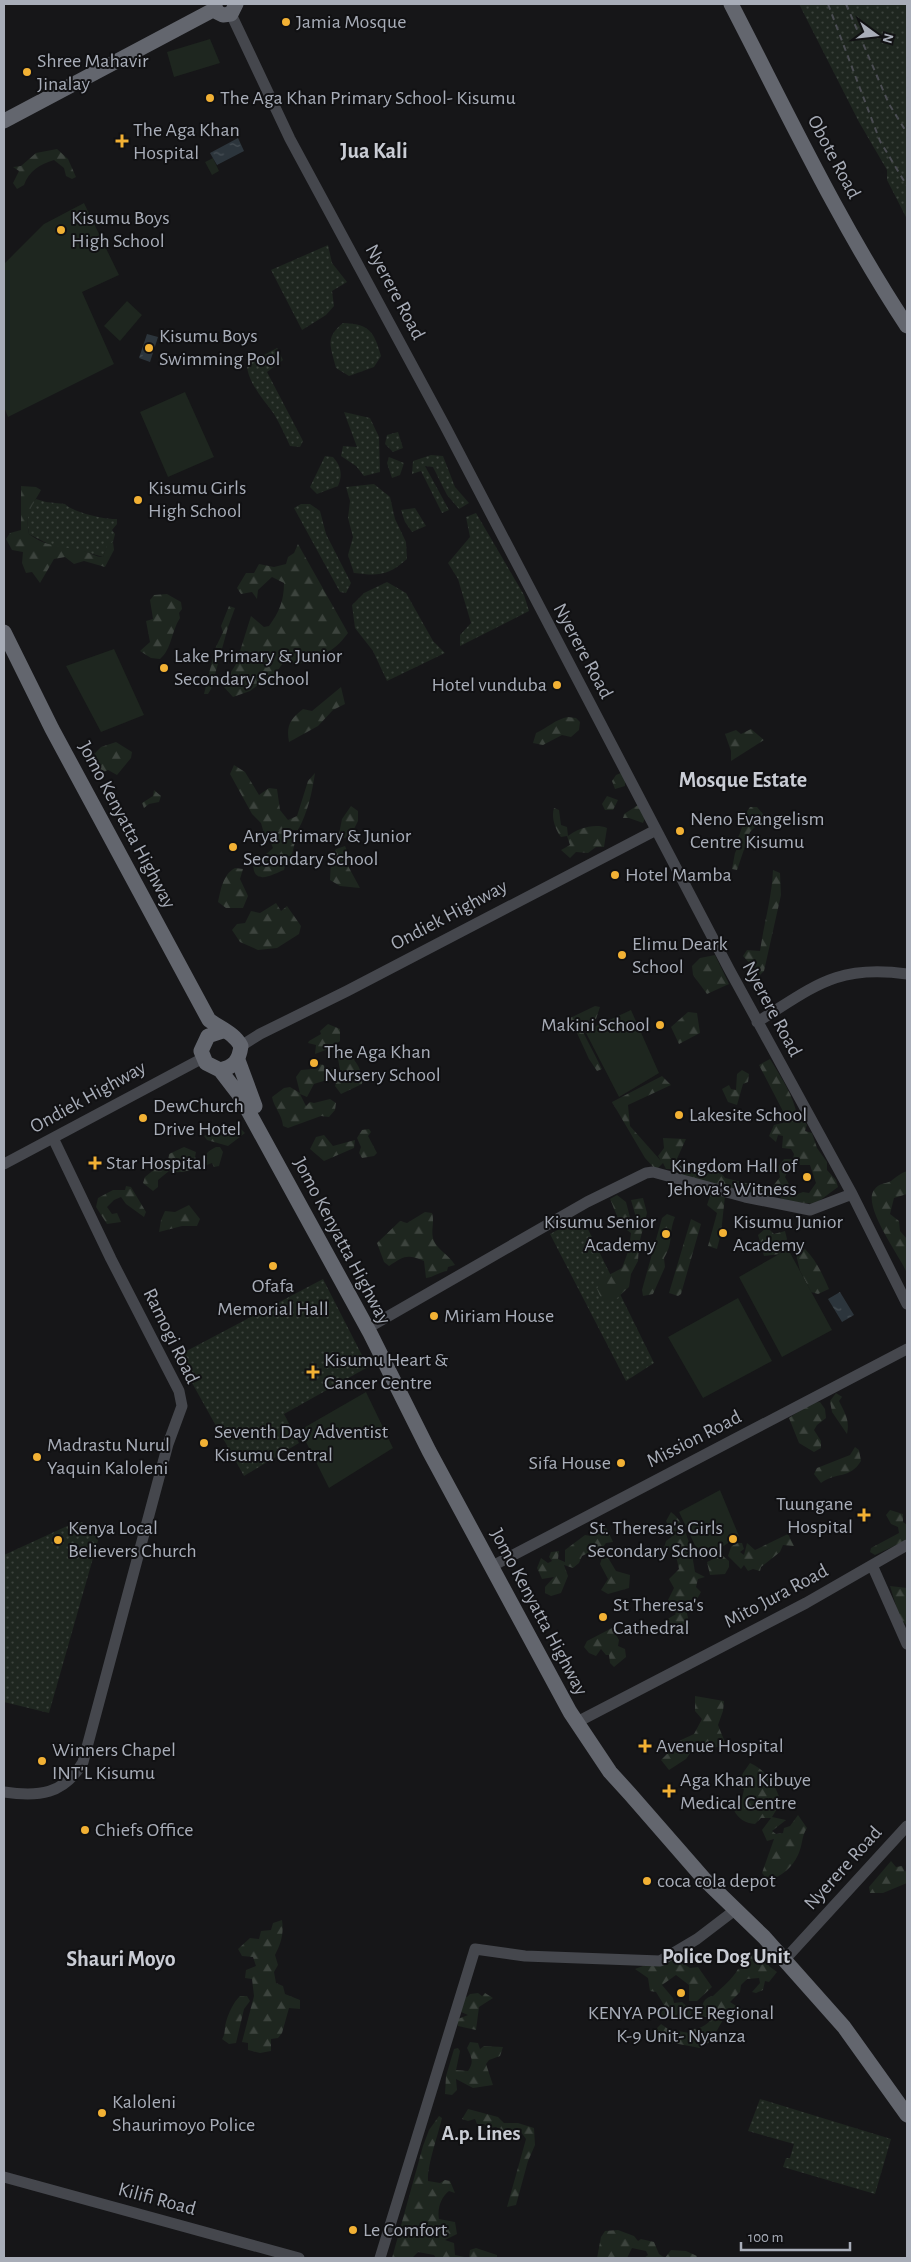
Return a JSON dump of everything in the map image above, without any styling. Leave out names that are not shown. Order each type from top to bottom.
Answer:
[{"type":"highway","name":"Obote Road","points":[[731,4],[807,153],[887,296],[907,326]]},
{"type":"highway","points":[[4,120],[215,6],[223,15],[233,9]]},
{"type":"highway","name":"Jomo Kenyatta Highway","points":[[4,632],[52,729],[209,1020],[223,1031],[238,1048],[249,1092],[282,1160],[373,1325],[498,1563],[583,1719],[614,1767],[848,2024],[907,2103]]},
{"type":"highway","name":"Jomo Kenyatta Highway","points":[[4,650],[104,843],[204,1023],[208,1036]]},
{"type":"highway","points":[[200,1062],[202,1046],[208,1036],[223,1031]]},
{"type":"highway","points":[[220,1070],[230,1068],[238,1048]]},
{"type":"highway","name":"Jomo Kenyatta Highway","points":[[200,1062],[220,1070],[240,1096],[570,1712],[610,1772],[704,1880],[797,1972],[844,2027],[907,2115]]},
{"type":"main road","name":"Nyerere Road","points":[[233,9],[290,139],[445,426],[757,1022],[852,1194],[907,1304]]},
{"type":"main road","name":"Ondiek Highway","points":[[238,1048],[260,1034],[347,991],[656,830]]},
{"type":"main road","points":[[757,1022],[808,989],[829,979],[876,971],[907,974]]},
{"type":"main road","name":"Ondiek Highway","points":[[5,1159],[53,1138],[168,1075],[200,1062]]},
{"type":"main road","name":"Ramogi Road","points":[[4,1792],[34,1796],[42,1794],[68,1780],[76,1773],[83,1762],[168,1444],[182,1406],[179,1391],[111,1259],[53,1138]]},
{"type":"main road","points":[[373,1325],[587,1202],[646,1173],[653,1172],[745,1197],[810,1210],[852,1194]]},
{"type":"main road","name":"Mission Road","points":[[498,1563],[907,1349]]},
{"type":"main road","name":"Mito Jura Road","points":[[583,1719],[806,1603],[907,1545]]},
{"type":"main road","points":[[872,1565],[907,1644]]},
{"type":"main road","name":"Nyerere Road","points":[[788,1956],[907,1826]]},
{"type":"main road","points":[[380,2258],[475,1949],[525,1956],[660,1961],[697,1939],[735,1910]]},
{"type":"main road","name":"Kilifi Road","points":[[4,2177],[299,2258]]},
{"type":"green space","points":[[799,4],[907,4],[907,219],[887,180],[887,170],[859,122]]},
{"type":"green space","points":[[210,39],[220,63],[174,77],[167,52]]},
{"type":"green space","points":[[57,149],[68,159],[76,177],[72,179],[66,176],[64,168],[54,160],[36,169],[24,185],[17,189],[13,183],[19,171],[13,167],[21,166],[36,153]]},
{"type":"green space","points":[[213,158],[219,171],[212,175],[205,162]]},
{"type":"green space","points":[[84,203],[119,275],[82,292],[114,364],[8,417],[4,407],[4,264],[44,224]]},
{"type":"green space","points":[[328,245],[332,263],[347,282],[332,291],[334,306],[326,315],[302,330],[271,270]]},
{"type":"green space","points":[[127,301],[142,315],[120,341],[104,326]]},
{"type":"green space","points":[[343,323],[365,327],[373,335],[381,356],[374,367],[349,376],[336,368],[330,343],[333,333]]},
{"type":"green space","points":[[277,348],[283,360],[267,372],[303,441],[300,447],[290,446],[274,414],[253,384],[248,371],[247,364]]},
{"type":"green space","points":[[185,392],[214,457],[168,477],[140,412]]},
{"type":"green space","points":[[344,412],[370,418],[379,437],[380,472],[364,476],[356,466],[341,456],[343,446],[357,447]]},
{"type":"green space","points":[[398,432],[403,448],[393,452],[385,444],[387,435]]},
{"type":"green space","points":[[431,455],[443,456],[455,487],[469,503],[459,509],[447,495],[433,467],[425,466],[449,510],[442,513],[421,471],[412,474],[413,461]]},
{"type":"green space","points":[[325,456],[333,457],[336,460],[340,471],[340,478],[338,486],[317,494],[310,487]]},
{"type":"green space","points":[[389,457],[404,463],[400,475],[392,478],[387,463]]},
{"type":"green space","points":[[374,484],[390,497],[395,519],[406,542],[407,559],[394,569],[382,574],[354,573],[348,555],[353,537],[348,518],[350,501],[346,487]]},
{"type":"green space","points":[[21,486],[36,487],[41,490],[28,515],[29,534],[48,544],[81,550],[100,557],[103,557],[107,546],[113,542],[114,550],[105,567],[84,561],[74,564],[65,557],[54,559],[40,583],[32,572],[26,573],[22,563],[23,552],[12,550],[6,539],[10,533],[21,530]]},
{"type":"green space","points":[[36,499],[65,504],[90,515],[117,519],[117,524],[112,530],[115,534],[113,542],[107,547],[103,557],[79,550],[54,547],[29,534],[30,506]]},
{"type":"green space","points":[[301,504],[310,504],[320,511],[326,534],[351,583],[346,593],[340,592],[294,508]]},
{"type":"green space","points":[[415,508],[426,526],[412,532],[405,522],[401,510]]},
{"type":"green space","points":[[476,513],[524,595],[529,611],[460,646],[460,635],[471,623],[458,579],[448,563],[470,537],[466,517]]},
{"type":"green space","points":[[298,544],[348,633],[337,646],[319,656],[297,665],[286,659],[267,685],[258,685],[250,691],[233,697],[223,686],[231,678],[231,672],[236,664],[251,616],[264,627],[269,626],[280,606],[284,583],[272,577],[258,590],[257,599],[252,592],[241,594],[237,588],[246,573],[254,573],[259,564],[274,567],[286,564],[288,557],[294,553]]},
{"type":"green space","points":[[387,582],[406,593],[433,641],[445,653],[387,681],[373,651],[355,628],[352,605],[364,593]]},
{"type":"green space","points":[[167,594],[181,602],[180,618],[164,655],[160,659],[151,658],[140,651],[150,642],[146,621],[153,619],[150,600],[154,595]]},
{"type":"green space","points":[[229,606],[235,608],[211,689],[208,694],[204,694],[215,649],[223,632],[221,626]]},
{"type":"green space","points":[[114,649],[144,715],[101,732],[66,666]]},
{"type":"green space","points":[[341,687],[345,704],[333,710],[318,726],[289,742],[288,731],[290,723],[295,716],[303,709],[312,711]]},
{"type":"green space","points":[[568,717],[576,718],[580,722],[579,730],[571,737],[562,735],[543,745],[533,743],[536,733]]},
{"type":"green space","points":[[751,729],[764,740],[731,761],[731,751],[725,734],[736,730],[741,734]]},
{"type":"green space","points":[[116,742],[132,752],[131,758],[117,775],[108,770],[98,775],[94,754],[101,747]]},
{"type":"green space","points":[[234,765],[245,772],[259,795],[269,788],[277,789],[280,810],[288,820],[297,816],[308,781],[315,773],[309,802],[298,830],[284,830],[288,836],[296,837],[292,855],[287,859],[284,870],[263,877],[256,875],[254,871],[251,859],[263,856],[273,848],[269,838],[281,830],[265,837],[261,823],[252,814],[230,774]]},
{"type":"green space","points":[[621,773],[625,780],[625,786],[615,789],[612,781],[616,775]]},
{"type":"green space","points":[[154,790],[161,796],[159,802],[149,804],[144,808],[142,803],[153,796]]},
{"type":"green space","points":[[607,796],[618,800],[613,810],[605,810],[602,804]]},
{"type":"green space","points":[[638,805],[645,818],[643,823],[623,818],[624,814]]},
{"type":"green space","points":[[351,806],[358,811],[358,821],[350,837],[338,839],[342,819]]},
{"type":"green space","points":[[750,807],[757,807],[763,814],[757,825],[750,832],[737,870],[732,869],[735,853],[740,842],[737,839]]},
{"type":"green space","points":[[554,808],[559,810],[561,825],[567,827],[568,836],[587,827],[607,828],[604,847],[596,847],[588,853],[576,852],[570,858],[561,850],[570,845],[567,836],[561,837],[555,827],[553,819]]},
{"type":"green space","points":[[345,846],[349,856],[348,866],[360,888],[340,886],[330,880],[331,858],[336,849]]},
{"type":"green space","points":[[235,868],[243,869],[240,879],[248,896],[243,908],[226,908],[218,902],[219,897],[225,878]]},
{"type":"green space","points":[[773,870],[780,873],[781,895],[764,971],[760,975],[743,956],[747,950],[760,951]]},
{"type":"green space","points":[[276,903],[281,911],[287,906],[301,926],[299,934],[277,948],[258,950],[240,942],[232,930],[237,924],[245,923],[251,911],[260,913]]},
{"type":"green space","points":[[715,955],[729,984],[707,994],[693,975],[692,966],[700,958]]},
{"type":"green space","points":[[595,1006],[600,1007],[596,1019],[591,1020],[582,1030],[602,1069],[597,1071],[589,1059],[570,1018]]},
{"type":"green space","points":[[631,1010],[659,1073],[619,1097],[585,1031]]},
{"type":"green space","points":[[688,1012],[697,1013],[700,1033],[679,1044],[671,1027]]},
{"type":"green space","points":[[328,1024],[340,1029],[340,1041],[331,1048],[315,1054],[316,1045],[308,1043],[321,1034],[320,1031]]},
{"type":"green space","points":[[342,1048],[357,1064],[362,1084],[341,1094],[335,1086],[340,1070],[337,1053]]},
{"type":"green space","points":[[770,1059],[790,1094],[797,1116],[787,1119],[759,1065]]},
{"type":"green space","points":[[318,1064],[324,1065],[325,1069],[330,1071],[333,1068],[336,1070],[336,1077],[314,1084],[307,1097],[300,1094],[306,1106],[310,1102],[314,1103],[330,1099],[336,1103],[335,1110],[329,1117],[321,1116],[288,1128],[283,1126],[272,1097],[284,1088],[290,1087],[300,1093],[296,1077],[301,1070],[312,1069]]},
{"type":"green space","points":[[742,1070],[749,1074],[748,1082],[743,1084],[737,1105],[728,1102],[722,1089],[729,1085],[731,1089],[736,1090],[737,1074]]},
{"type":"green space","points":[[662,1076],[671,1085],[628,1105],[630,1126],[661,1161],[658,1156],[664,1148],[663,1138],[686,1139],[675,1163],[705,1174],[712,1171],[716,1174],[720,1172],[725,1178],[754,1185],[753,1193],[749,1195],[673,1174],[682,1169],[666,1169],[663,1163],[656,1170],[645,1158],[612,1102]]},
{"type":"green space","points":[[803,1118],[807,1125],[805,1131],[812,1133],[817,1148],[827,1162],[827,1170],[836,1180],[838,1187],[815,1204],[783,1201],[773,1186],[780,1177],[778,1167],[784,1159],[793,1159],[794,1154],[791,1149],[782,1148],[783,1136],[778,1135],[776,1142],[769,1136],[774,1125]],"holes":[[[799,1160],[800,1165],[810,1165],[816,1183],[809,1193],[803,1192],[795,1195],[785,1177]]]},
{"type":"green space","points":[[239,1127],[245,1133],[228,1146],[207,1140],[204,1136],[212,1132],[228,1135]]},
{"type":"green space","points":[[369,1129],[371,1132],[368,1136],[377,1153],[374,1156],[362,1158],[359,1153],[361,1147],[357,1138],[362,1130]]},
{"type":"green space","points":[[324,1135],[333,1146],[355,1140],[354,1148],[324,1161],[310,1149],[316,1137]]},
{"type":"green space","points":[[184,1147],[196,1152],[195,1157],[200,1165],[185,1171],[169,1171],[158,1180],[158,1187],[153,1191],[143,1183],[145,1177],[156,1168],[168,1162],[169,1154]]},
{"type":"green space","points":[[216,1147],[220,1147],[223,1152],[219,1166],[214,1167],[212,1163],[204,1166],[206,1154]]},
{"type":"green space","points":[[907,1171],[907,1194],[894,1198],[890,1214],[899,1221],[900,1231],[907,1239],[907,1273],[877,1219],[872,1197],[874,1190],[878,1186],[891,1181]]},
{"type":"green space","points":[[126,1186],[131,1187],[146,1212],[144,1217],[126,1204],[121,1197],[114,1200],[107,1207],[112,1214],[117,1213],[121,1222],[107,1224],[96,1207],[98,1198],[113,1190],[125,1190]]},
{"type":"green space","points":[[757,1186],[768,1188],[772,1194],[765,1198],[754,1196]]},
{"type":"green space","points":[[711,1193],[725,1196],[721,1233],[717,1249],[708,1246],[717,1213],[707,1205]]},
{"type":"green space","points":[[617,1195],[626,1202],[632,1225],[637,1221],[631,1200],[643,1198],[647,1213],[639,1244],[638,1261],[631,1274],[629,1287],[616,1299],[608,1302],[601,1298],[597,1289],[603,1278],[622,1268],[629,1249],[631,1233],[620,1222],[610,1199]]},
{"type":"green space","points":[[189,1205],[200,1219],[197,1226],[182,1226],[159,1232],[165,1211],[175,1212]]},
{"type":"green space","points":[[425,1212],[432,1213],[434,1241],[455,1265],[448,1267],[447,1271],[426,1278],[424,1261],[413,1257],[406,1257],[389,1266],[384,1262],[377,1243],[400,1221],[407,1223]]},
{"type":"green space","points":[[667,1214],[675,1217],[669,1247],[664,1258],[665,1267],[653,1294],[643,1296],[642,1290],[662,1218]]},
{"type":"green space","points":[[582,1217],[654,1363],[626,1381],[550,1234]]},
{"type":"green space","points":[[691,1219],[701,1224],[681,1294],[678,1296],[669,1293]]},
{"type":"green space","points":[[767,1227],[774,1234],[785,1231],[787,1239],[780,1254],[764,1256],[758,1235]]},
{"type":"green space","points":[[788,1249],[832,1330],[782,1357],[739,1277]]},
{"type":"green space","points":[[805,1249],[822,1273],[829,1289],[818,1294],[811,1292],[800,1271],[796,1254]]},
{"type":"green space","points":[[323,1279],[368,1367],[284,1414],[299,1443],[244,1476],[177,1356]]},
{"type":"green space","points":[[738,1298],[772,1361],[703,1398],[668,1337]]},
{"type":"green space","points":[[366,1392],[393,1448],[329,1488],[300,1430]]},
{"type":"green space","points":[[836,1393],[842,1397],[839,1401],[847,1421],[847,1434],[832,1412],[830,1401]]},
{"type":"green space","points":[[820,1402],[825,1409],[826,1418],[814,1430],[821,1441],[821,1448],[814,1452],[799,1443],[789,1418],[811,1403]]},
{"type":"green space","points":[[855,1447],[859,1450],[861,1461],[856,1467],[852,1471],[832,1477],[821,1483],[814,1474],[817,1468],[850,1455]]},
{"type":"green space","points":[[720,1490],[739,1536],[702,1560],[679,1512]]},
{"type":"green space","points":[[890,1510],[903,1514],[903,1522],[907,1525],[907,1540],[875,1555],[870,1552],[871,1548],[899,1533],[898,1527],[891,1524],[886,1515]]},
{"type":"green space","points":[[671,1512],[677,1517],[685,1531],[695,1572],[705,1577],[698,1579],[696,1587],[701,1592],[697,1599],[684,1601],[690,1626],[681,1633],[665,1629],[666,1620],[676,1614],[665,1606],[674,1588],[669,1579],[679,1569],[675,1552],[664,1548],[666,1541],[674,1535],[666,1521]]},
{"type":"green space","points":[[78,1521],[101,1530],[49,1713],[4,1702],[4,1555]]},
{"type":"green space","points":[[603,1525],[613,1542],[606,1543],[598,1554],[590,1552],[582,1556],[579,1563],[573,1568],[564,1565],[568,1576],[561,1593],[551,1596],[545,1593],[545,1587],[554,1577],[542,1579],[537,1568],[541,1558],[548,1563],[552,1561],[549,1557],[551,1552],[559,1551],[558,1559],[565,1562],[565,1550],[585,1535],[591,1536],[593,1531]]},
{"type":"green space","points":[[788,1534],[794,1546],[783,1545],[780,1552],[761,1567],[760,1571],[753,1569],[748,1571],[744,1565],[741,1569],[728,1556],[731,1547],[736,1543],[742,1543],[744,1549],[740,1552],[744,1555],[747,1543],[755,1550]]},
{"type":"green space","points":[[722,1555],[729,1561],[729,1567],[725,1574],[710,1575],[707,1562]]},
{"type":"green space","points":[[607,1556],[616,1571],[630,1575],[629,1588],[608,1594],[601,1590],[608,1579],[600,1564],[602,1558]]},
{"type":"green space","points":[[890,1586],[907,1588],[907,1625],[901,1622]]},
{"type":"green space","points":[[612,1628],[619,1640],[618,1646],[625,1649],[626,1657],[614,1667],[610,1663],[609,1655],[606,1655],[601,1649],[596,1656],[589,1653],[584,1647],[587,1641]]},
{"type":"green space","points":[[695,1696],[724,1701],[718,1725],[726,1745],[713,1748],[697,1743],[686,1759],[669,1770],[661,1760],[681,1740],[694,1734],[702,1719],[695,1711]]},
{"type":"green space","points":[[750,1763],[770,1779],[781,1802],[772,1817],[786,1820],[772,1831],[776,1834],[783,1833],[784,1828],[790,1826],[798,1815],[807,1828],[800,1851],[793,1864],[782,1874],[768,1880],[762,1873],[774,1839],[767,1841],[762,1830],[771,1818],[761,1818],[755,1824],[745,1822],[734,1810],[742,1799],[744,1789],[738,1787],[743,1773]]},
{"type":"green space","points":[[891,1861],[896,1867],[902,1866],[905,1872],[907,1868],[907,1883],[883,1893],[870,1893],[869,1887]]},
{"type":"green space","points":[[282,1920],[282,1938],[275,1955],[278,1965],[274,1972],[276,1983],[283,1986],[285,1994],[300,2000],[300,2009],[289,2008],[282,2033],[278,2038],[271,2039],[271,2051],[260,2053],[248,2050],[248,2043],[242,2042],[254,1996],[252,1979],[245,1978],[246,1970],[256,1966],[253,1957],[242,1956],[238,1949],[250,1938],[259,1939],[261,1931],[271,1930],[273,1923]]},
{"type":"green space","points":[[680,1952],[681,1962],[690,1968],[698,1967],[712,1987],[697,2001],[689,2001],[689,1985],[676,1975],[662,1985],[673,1998],[674,2003],[682,2002],[692,2011],[690,2018],[680,2012],[672,2019],[658,2019],[664,2005],[656,1992],[650,1991],[648,1978],[635,1969]]},
{"type":"green space","points":[[744,1955],[758,1956],[762,1962],[768,1959],[769,1966],[777,1972],[769,1982],[765,1981],[763,1990],[756,1993],[752,1992],[760,1983],[759,1978],[747,1979],[741,1985],[740,1992],[730,2002],[741,2009],[741,2014],[734,2015],[728,2011],[711,2041],[700,2048],[668,2042],[654,2037],[654,2031],[661,2024],[668,2029],[689,2033],[707,2023],[713,2017],[697,2017],[696,2013],[702,2008],[703,2003],[708,1997],[713,1996],[733,1977],[738,1969],[744,1968],[739,1961]]},
{"type":"green space","points":[[478,1993],[482,1996],[485,1993],[493,1998],[479,2007],[476,2030],[458,2026],[458,2019],[468,2015],[461,2012],[464,1995],[467,1997],[470,1994]]},
{"type":"green space","points":[[240,1996],[247,1996],[250,2001],[244,2009],[236,2043],[229,2044],[222,2039],[230,2011]]},
{"type":"green space","points":[[470,2042],[478,2043],[480,2049],[484,2046],[503,2047],[500,2056],[489,2060],[486,2064],[493,2085],[473,2088],[456,2079],[457,2090],[452,2095],[445,2094],[446,2076],[454,2049],[458,2048],[460,2051],[456,2070],[468,2071],[472,2062],[467,2048]]},
{"type":"green space","points":[[760,2099],[891,2139],[875,2194],[783,2167],[786,2158],[790,2158],[794,2144],[748,2131]]},
{"type":"green space","points":[[468,2109],[498,2117],[504,2123],[518,2123],[534,2128],[535,2145],[528,2161],[516,2205],[507,2207],[526,2139],[521,2132],[517,2135],[504,2132],[496,2127],[489,2128],[484,2124],[477,2124],[475,2119],[468,2121],[462,2119]]},
{"type":"green space","points":[[439,2116],[442,2118],[431,2159],[428,2181],[440,2183],[445,2180],[450,2181],[455,2193],[449,2191],[444,2196],[439,2207],[439,2219],[455,2222],[457,2234],[445,2240],[454,2243],[455,2255],[469,2258],[436,2258],[434,2255],[418,2252],[412,2258],[392,2258],[423,2146],[429,2130]]},
{"type":"green space","points":[[618,2230],[634,2236],[638,2241],[641,2239],[654,2242],[659,2254],[665,2258],[644,2258],[648,2255],[646,2251],[632,2248],[627,2258],[597,2258],[601,2237],[605,2231]]},
{"type":"green space","points":[[476,2248],[497,2255],[497,2258],[469,2258],[470,2250]]},
{"type":"green space","points":[[671,2250],[686,2251],[697,2256],[696,2258],[665,2258]]},
{"type":"water","points":[[238,138],[244,151],[217,165],[210,153]]},
{"type":"water","name":"Kisumu Boys Swimming Pool","points":[[147,334],[158,337],[150,362],[139,358]]},
{"type":"water","points":[[840,1292],[854,1315],[842,1322],[828,1299]]},
{"type":"railway","points":[[828,4],[880,141],[907,186]]},
{"type":"railway","points":[[846,4],[889,104],[907,133]]},
{"type":"place","name":"Jamia Mosque","points":[[286,22]]},
{"type":"place","name":"Shree Mahavir Jinalay","points":[[27,72]]},
{"type":"place","name":"The Aga Khan Primary School- Kisumu","points":[[210,98]]},
{"type":"place","name":"The Aga Khan Hospital","points":[[122,141]]},
{"type":"place","name":"Kisumu Boys High School","points":[[61,230]]},
{"type":"place","name":"Kisumu Boys Swimming Pool","points":[[149,348]]},
{"type":"place","name":"Kisumu Girls High School","points":[[138,500]]},
{"type":"place","name":"Lake Primary & Junior Secondary School","points":[[164,668]]},
{"type":"place","name":"Hotel vunduba","points":[[557,685]]},
{"type":"place","name":"Neno Evangelism Centre Kisumu","points":[[680,831]]},
{"type":"place","name":"Arya Primary & Junior Secondary School","points":[[233,847]]},
{"type":"place","name":"Hotel Mamba","points":[[615,875]]},
{"type":"place","name":"Elimu Deark School","points":[[622,955]]},
{"type":"place","name":"Makini School","points":[[660,1025]]},
{"type":"place","name":"The Aga Khan Nursery School","points":[[314,1063]]},
{"type":"place","name":"Lakesite School","points":[[679,1115]]},
{"type":"place","name":"DewChurch Drive Hotel","points":[[143,1118]]},
{"type":"place","name":"Star Hospital","points":[[95,1163]]},
{"type":"place","name":"Kingdom Hall of Jehova's Witness","points":[[807,1177]]},
{"type":"place","name":"Kisumu Junior Academy","points":[[723,1233]]},
{"type":"place","name":"Kisumu Senior Academy","points":[[666,1234]]},
{"type":"place","name":"Ofafa Memorial Hall","points":[[273,1266]]},
{"type":"place","name":"Miriam House","points":[[434,1316]]},
{"type":"place","name":"Kisumu Heart & Cancer Centre","points":[[313,1372]]},
{"type":"place","name":"Seventh Day Adventist Kisumu Central","points":[[204,1443]]},
{"type":"place","name":"Madrastu Nurul Yaquin Kaloleni","points":[[37,1457]]},
{"type":"place","name":"Sifa House","points":[[621,1463]]},
{"type":"place","name":"Tuungane Hospital","points":[[864,1515]]},
{"type":"place","name":"St. Theresa's Girls Secondary School","points":[[733,1539]]},
{"type":"place","name":"Kenya Local Believers Church","points":[[58,1540]]},
{"type":"place","name":"St Theresa's Cathedral","points":[[603,1617]]},
{"type":"place","name":"Avenue Hospital","points":[[645,1746]]},
{"type":"place","name":"Winners Chapel INT'L Kisumu","points":[[42,1761]]},
{"type":"place","name":"Aga Khan Kibuye Medical Centre","points":[[669,1791]]},
{"type":"place","name":"Chiefs Office","points":[[85,1830]]},
{"type":"place","name":"coca cola depot","points":[[647,1881]]},
{"type":"place","name":"KENYA POLICE Regional K-9 Unit- Nyanza","points":[[681,1993]]},
{"type":"place","name":"Kaloleni Shaurimoyo Police","points":[[102,2113]]},
{"type":"place","name":"Le Comfort","points":[[353,2230]]},
{"type":"district","name":"Jua Kali","points":[[374,151]]},
{"type":"district","name":"Mosque Estate","points":[[743,780]]},
{"type":"district","name":"Police Dog Unit","points":[[726,1956]]},
{"type":"district","name":"Shauri Moyo","points":[[121,1959]]},
{"type":"district","name":"A.p. Lines","points":[[481,2133]]}]
